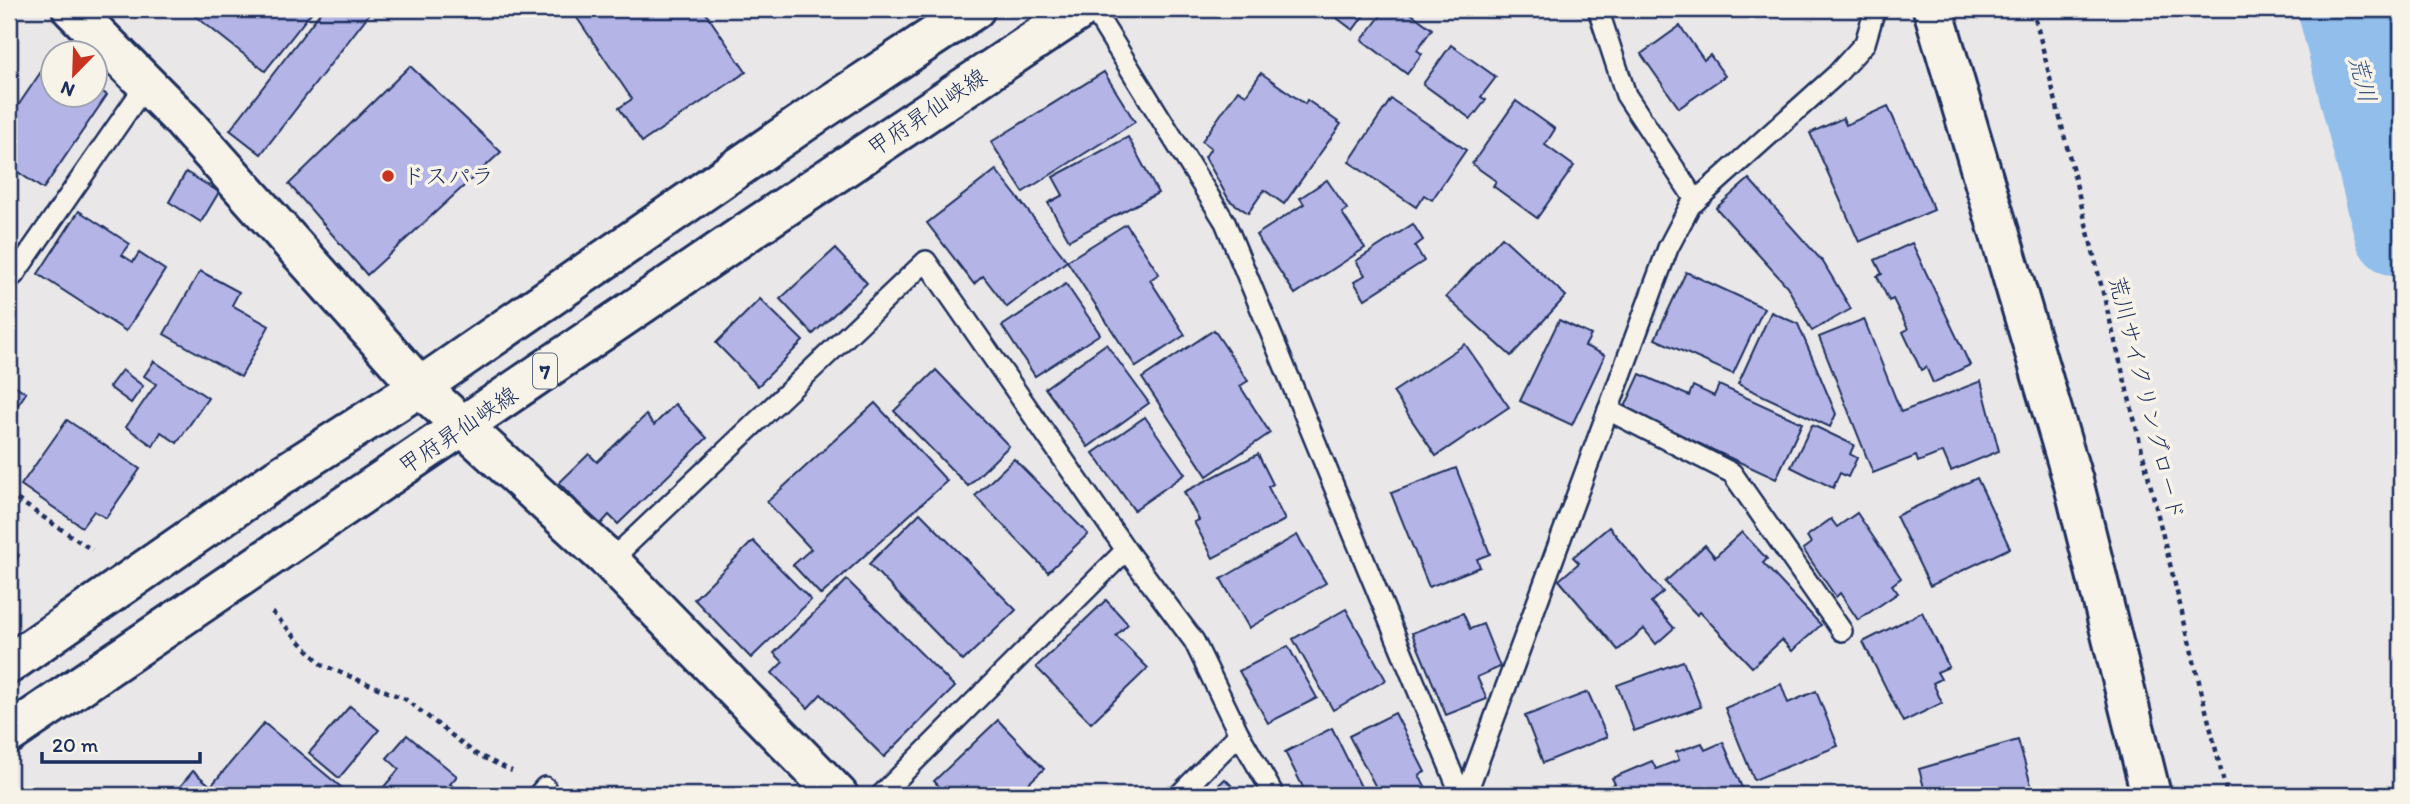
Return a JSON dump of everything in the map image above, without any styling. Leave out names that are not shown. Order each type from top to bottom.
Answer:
[{"type":"main road","points":[[72,9],[147,83],[419,387],[610,561],[838,795]]},
{"type":"main road","points":[[9,664],[276,479],[419,387],[817,113],[975,9]]},
{"type":"main road","name":"甲府昇仙峡線","points":[[9,734],[755,227],[1082,9]]},
{"type":"main road","points":[[1933,9],[2073,481],[2151,795]]},
{"type":"lane","points":[[1093,9],[1225,222],[1461,795]]},
{"type":"lane","points":[[1598,9],[1626,95],[1696,201]]},
{"type":"lane","points":[[1466,795],[1668,248],[1690,206],[1836,75],[1864,43],[1875,9]]},
{"type":"lane","points":[[9,272],[13,275],[147,83]]},
{"type":"lane","points":[[610,561],[926,261],[1126,550],[1195,641],[1239,734],[1274,795]]},
{"type":"lane","points":[[1608,410],[1732,472],[1842,631]]},
{"type":"lane","points":[[881,795],[1126,550]]},
{"type":"lane","points":[[1179,795],[1239,734]]},
{"type":"path","name":"荒川サイクリングロード","points":[[2033,9],[2227,795]]},
{"type":"path","points":[[9,494],[134,578]]},
{"type":"path","points":[[239,578],[322,665],[405,699],[476,754],[541,791]]},
{"type":"building","points":[[146,9],[162,9],[156,16]]},
{"type":"building","points":[[197,9],[314,9],[265,71],[194,15]]},
{"type":"building","points":[[323,9],[373,9],[261,154],[230,130]]},
{"type":"building","points":[[571,9],[703,9],[746,72],[642,142],[619,108],[632,99]]},
{"type":"building","points":[[1325,9],[1363,9],[1367,11],[1353,30]]},
{"type":"building","points":[[1386,9],[1405,9],[1432,29],[1417,50],[1422,54],[1407,74],[1362,40]]},
{"type":"building","points":[[1680,26],[1704,60],[1710,55],[1725,76],[1679,108],[1641,54]]},
{"type":"building","points":[[1451,45],[1496,77],[1481,97],[1486,100],[1471,119],[1423,84]]},
{"type":"building","points":[[410,66],[501,152],[367,275],[289,184]]},
{"type":"building","points":[[1104,72],[1135,122],[1023,192],[991,142]]},
{"type":"building","points":[[1261,73],[1305,104],[1307,100],[1341,124],[1284,204],[1264,190],[1248,213],[1229,200],[1205,157],[1211,148],[1202,141],[1238,90],[1246,95]]},
{"type":"building","points":[[38,76],[38,108],[98,108],[43,189],[9,166],[9,119]]},
{"type":"building","points":[[1391,99],[1466,150],[1432,200],[1424,195],[1416,207],[1349,162]]},
{"type":"building","points":[[1516,101],[1555,129],[1545,145],[1574,166],[1537,218],[1493,186],[1496,181],[1472,164]]},
{"type":"building","points":[[1888,106],[1934,210],[1859,242],[1810,133],[1843,118],[1846,125]]},
{"type":"building","points":[[1128,137],[1158,193],[1069,240],[1048,203],[1063,195],[1053,177]]},
{"type":"building","points":[[996,170],[1067,261],[1007,307],[983,276],[974,284],[927,223]]},
{"type":"building","points":[[186,172],[219,192],[201,222],[169,202]]},
{"type":"building","points":[[1749,179],[1823,262],[1851,309],[1812,331],[1787,286],[1716,208]]},
{"type":"building","points":[[1327,180],[1347,209],[1342,213],[1365,248],[1295,294],[1256,235],[1304,204],[1300,198]]},
{"type":"building","points":[[79,211],[130,244],[122,255],[133,262],[139,253],[165,270],[126,331],[38,274]]},
{"type":"building","points":[[1126,224],[1159,274],[1150,280],[1185,335],[1136,367],[1067,261]]},
{"type":"building","points":[[1413,224],[1423,240],[1415,246],[1424,261],[1365,299],[1354,282],[1365,275],[1356,261]]},
{"type":"building","points":[[1502,237],[1566,296],[1511,356],[1446,297]]},
{"type":"building","points":[[1912,243],[1970,365],[1933,383],[1926,367],[1921,370],[1903,332],[1908,329],[1893,299],[1889,301],[1877,276],[1882,274],[1875,260]]},
{"type":"building","points":[[835,249],[867,283],[813,334],[780,299]]},
{"type":"building","points":[[200,271],[239,292],[232,305],[269,326],[241,377],[164,334]]},
{"type":"building","points":[[1686,272],[1764,308],[1733,374],[1655,339]]},
{"type":"building","points":[[1066,284],[1100,334],[1035,376],[1002,326]]},
{"type":"building","points":[[760,299],[803,341],[758,386],[716,343]]},
{"type":"building","points":[[1771,312],[1798,324],[1836,414],[1830,427],[1738,384]]},
{"type":"building","points":[[1864,319],[1901,412],[1981,381],[1999,451],[1951,471],[1943,452],[1918,462],[1916,456],[1873,473],[1819,337]]},
{"type":"building","points":[[1559,320],[1591,335],[1585,346],[1605,355],[1572,425],[1520,401]]},
{"type":"building","points":[[1214,330],[1248,381],[1240,386],[1270,433],[1207,476],[1142,378]]},
{"type":"building","points":[[1106,344],[1149,403],[1088,447],[1045,388]]},
{"type":"building","points":[[1465,344],[1509,407],[1436,456],[1393,392]]},
{"type":"building","points":[[154,361],[208,398],[177,443],[161,432],[153,446],[126,427],[156,384],[144,376]]},
{"type":"building","points":[[122,370],[143,386],[131,403],[109,387]]},
{"type":"building","points":[[936,370],[1009,446],[968,486],[894,411]]},
{"type":"building","points":[[1640,374],[1689,396],[1693,386],[1714,396],[1719,385],[1802,423],[1776,479],[1624,409]]},
{"type":"building","points":[[9,381],[26,393],[9,418]]},
{"type":"building","points":[[875,403],[947,481],[821,595],[793,565],[811,549],[767,502]]},
{"type":"building","points":[[675,404],[707,438],[618,524],[609,515],[600,525],[559,483],[589,454],[597,462],[646,415],[654,425]]},
{"type":"building","points":[[1145,417],[1185,474],[1134,510],[1093,453]]},
{"type":"building","points":[[67,420],[140,469],[106,518],[94,511],[82,527],[21,485]]},
{"type":"building","points":[[1812,425],[1854,445],[1850,454],[1857,458],[1848,477],[1840,473],[1833,488],[1791,467]]},
{"type":"building","points":[[1258,454],[1273,484],[1268,487],[1285,520],[1213,558],[1194,522],[1199,520],[1184,492]]},
{"type":"building","points":[[1014,459],[1088,534],[1048,572],[975,496]]},
{"type":"building","points":[[1456,468],[1490,554],[1477,559],[1480,567],[1429,587],[1391,493]]},
{"type":"building","points":[[1977,478],[2010,548],[1930,586],[1896,516]]},
{"type":"building","points":[[920,513],[1016,610],[963,661],[869,564]]},
{"type":"building","points":[[1857,513],[1901,578],[1892,585],[1898,593],[1858,620],[1840,593],[1836,597],[1803,549],[1811,543],[1807,536],[1831,519],[1837,527]]},
{"type":"building","points":[[1609,527],[1663,592],[1651,602],[1674,628],[1656,644],[1644,629],[1618,650],[1559,580],[1579,563],[1573,557]]},
{"type":"building","points":[[1742,532],[1767,559],[1763,563],[1821,625],[1792,651],[1782,640],[1752,667],[1700,612],[1697,615],[1665,582],[1705,545],[1715,557]]},
{"type":"building","points":[[1297,535],[1326,583],[1249,628],[1221,579]]},
{"type":"building","points":[[753,541],[811,600],[751,658],[694,599]]},
{"type":"building","points":[[9,549],[19,555],[9,573]]},
{"type":"building","points":[[847,580],[955,687],[884,757],[821,694],[808,708],[772,673],[783,662],[774,653]]},
{"type":"building","points":[[1106,600],[1128,624],[1116,636],[1148,668],[1091,723],[1036,667]]},
{"type":"building","points":[[1346,609],[1386,680],[1333,710],[1293,639]]},
{"type":"building","points":[[1922,612],[1949,667],[1937,672],[1941,679],[1933,683],[1942,703],[1903,722],[1863,642]]},
{"type":"building","points":[[1463,613],[1470,629],[1483,624],[1500,667],[1477,677],[1487,699],[1446,715],[1412,633]]},
{"type":"building","points":[[1288,646],[1317,698],[1268,723],[1239,671]]},
{"type":"building","points":[[1683,661],[1701,707],[1634,731],[1617,685]]},
{"type":"building","points":[[1781,684],[1788,703],[1816,691],[1838,746],[1754,780],[1725,708]]},
{"type":"building","points":[[1588,692],[1607,737],[1543,763],[1525,716]]},
{"type":"building","points":[[350,706],[379,730],[339,778],[309,753]]},
{"type":"building","points":[[1395,713],[1425,772],[1419,775],[1430,795],[1380,795],[1349,736]]},
{"type":"building","points":[[998,720],[1044,769],[1016,795],[947,795],[934,781]]},
{"type":"building","points":[[264,723],[342,788],[337,795],[173,795],[193,771],[211,786]]},
{"type":"building","points":[[1332,728],[1365,795],[1307,795],[1285,752]]},
{"type":"building","points":[[407,735],[457,776],[450,784],[464,795],[377,795],[399,769],[387,758]]},
{"type":"building","points":[[2018,740],[2034,795],[1926,795],[1919,769]]},
{"type":"building","points":[[1723,742],[1745,795],[1588,795],[1615,784],[1612,778],[1652,761],[1656,769],[1679,760],[1676,752],[1702,743],[1705,750]]},
{"type":"building","points":[[1225,779],[1241,795],[1208,795]]},
{"type":"waterway","name":"荒川","points":[[2345,9],[2401,230]]},
{"type":"place","name":"ドスパラ","points":[[388,176]]}]
